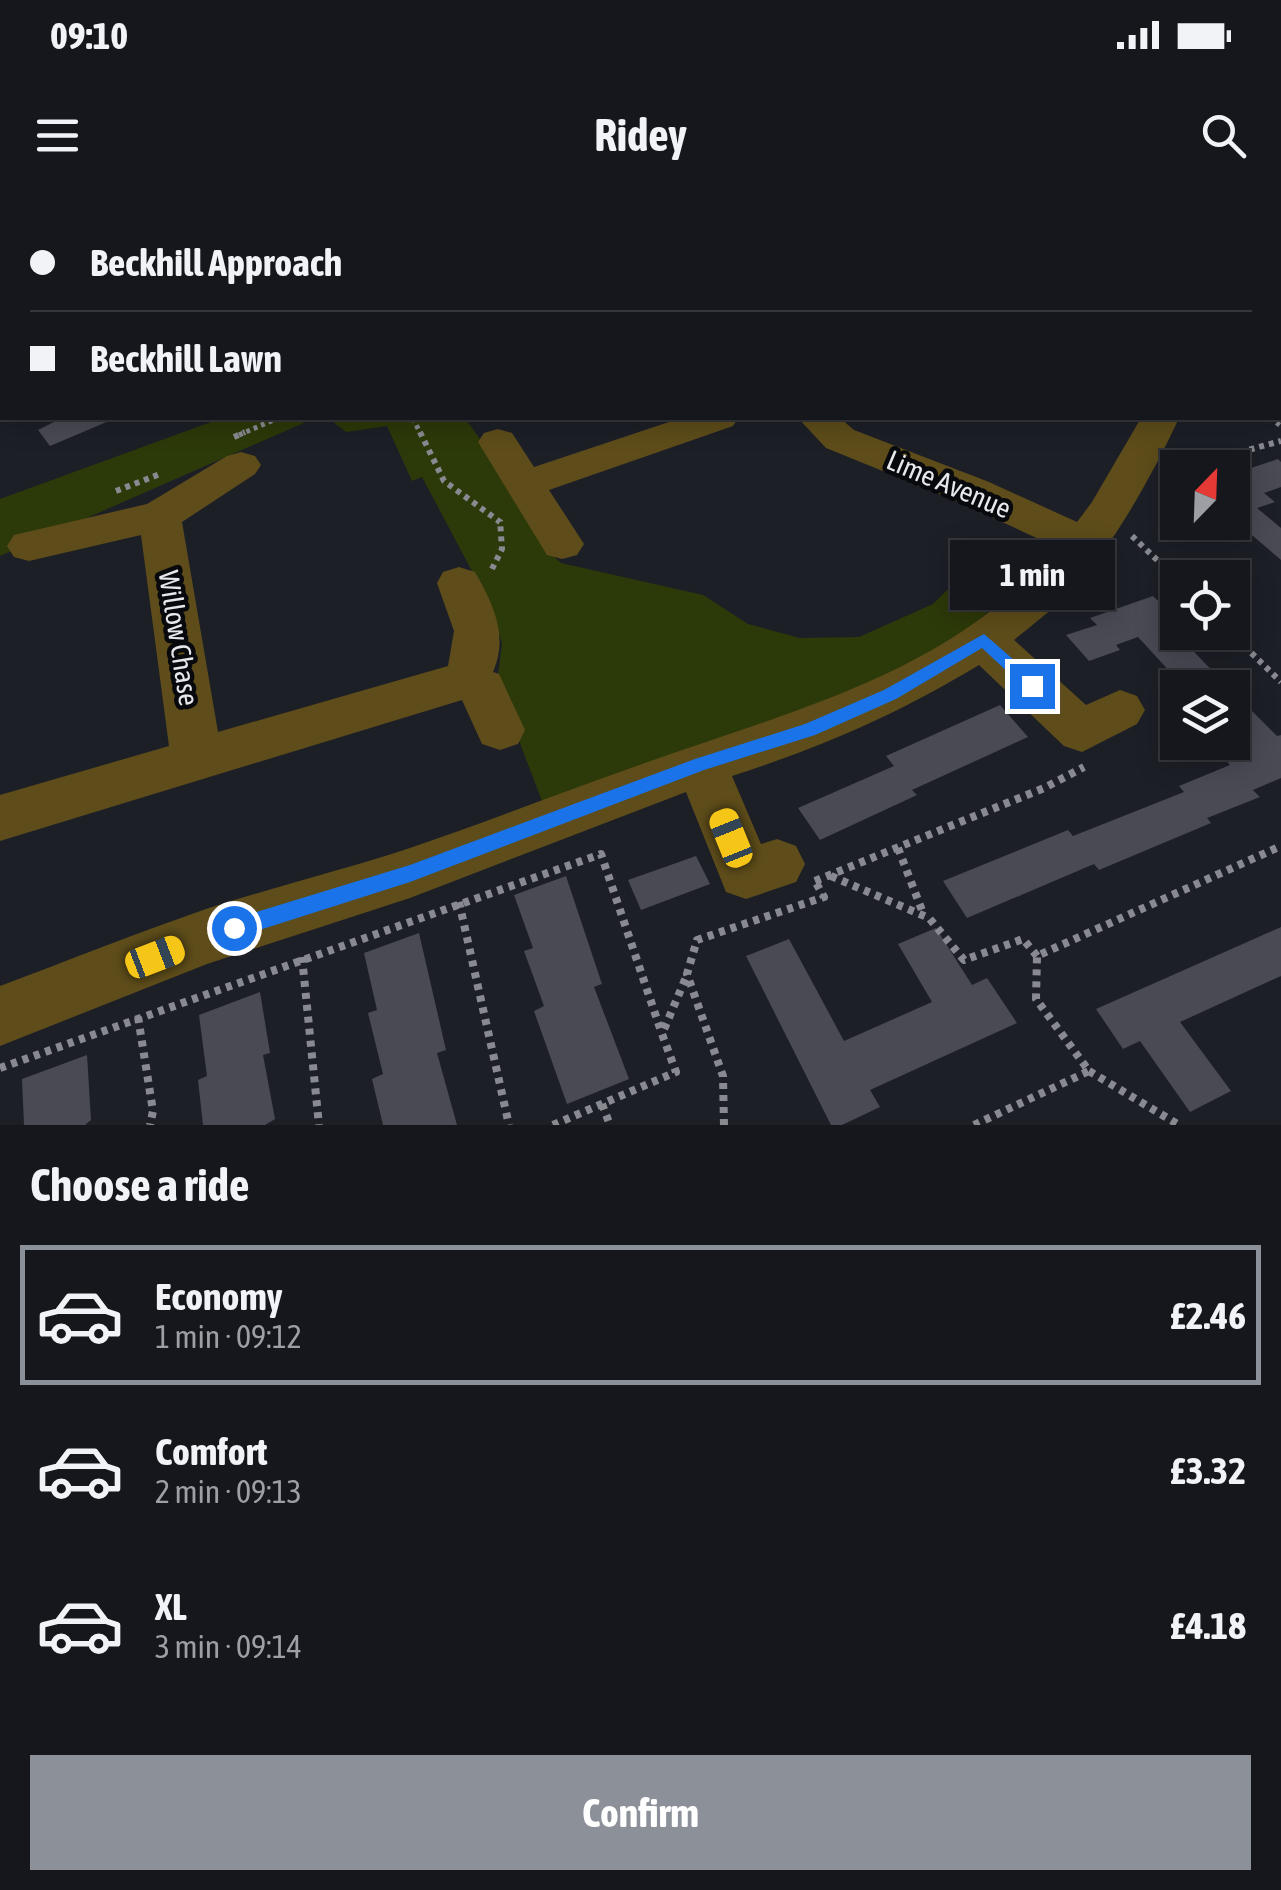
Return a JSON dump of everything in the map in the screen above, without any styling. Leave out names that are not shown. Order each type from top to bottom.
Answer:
[{"type":"street","points":[[525,484],[713,420]]},
{"type":"street","name":"Lime Avenue","points":[[820,420],[840,439],[974,492],[1096,527]]},
{"type":"street","points":[[0,1016],[206,937],[410,873],[701,764],[809,730],[890,694],[984,640],[1052,582],[1096,527],[1159,420]]},
{"type":"street","points":[[498,442],[562,544]]},
{"type":"street","points":[[29,546],[160,516],[233,454]]},
{"type":"street","name":"Willow Chase","points":[[160,516],[197,761]]},
{"type":"street","points":[[461,587],[478,623],[478,656],[465,680]]},
{"type":"street","points":[[984,640],[1082,731],[1120,710]]},
{"type":"street","points":[[0,818],[465,680],[482,688],[500,730]]},
{"type":"street","points":[[701,764],[746,874],[796,873]]},
{"type":"path","points":[[233,454],[259,423],[270,420]]},
{"type":"path","points":[[414,420],[444,482],[500,522]]},
{"type":"path","points":[[1250,450],[1281,442]]},
{"type":"path","points":[[105,494],[172,469]]},
{"type":"path","points":[[461,587],[493,568],[502,549],[503,504],[525,484]]},
{"type":"path","points":[[1096,527],[1160,568]]},
{"type":"path","points":[[1248,650],[1281,682]]},
{"type":"path","points":[[796,873],[830,876],[1059,780]]},
{"type":"path","points":[[1037,956],[1281,846]]},
{"type":"path","points":[[898,848],[924,914]]},
{"type":"path","points":[[0,1068],[601,854],[676,1072],[553,1125]]},
{"type":"path","points":[[410,873],[419,908],[456,896],[509,1125]]},
{"type":"path","points":[[662,1034],[688,974],[697,940],[824,898],[796,873]]},
{"type":"path","points":[[830,876],[850,889],[924,914],[942,929],[964,960],[1023,939],[1037,956],[1036,1000],[1089,1070],[1179,1125]]},
{"type":"path","points":[[266,964],[301,950],[320,1125]]},
{"type":"path","points":[[688,974],[723,1076],[724,1125]]},
{"type":"path","points":[[100,1022],[136,1009],[153,1111],[150,1125]]},
{"type":"path","points":[[974,1125],[1089,1070]]},
{"type":"path","points":[[602,1104],[610,1125]]},
{"type":"green space","points":[[217,420],[310,420],[0,556],[0,499]]},
{"type":"green space","points":[[331,420],[466,420],[509,480],[543,547],[561,563],[703,595],[748,624],[800,638],[859,637],[933,604],[995,543],[1014,540],[1046,558],[959,636],[878,681],[749,734],[542,801],[497,683],[502,643],[491,607],[422,477],[412,481],[387,426],[346,432]]},
{"type":"building","points":[[58,420],[111,420],[50,446],[38,430]]},
{"type":"building","points":[[1278,459],[1281,462],[1281,487],[1264,493],[1275,502],[1257,508],[1281,528],[1281,560],[1250,533],[1250,468]]},
{"type":"building","points":[[1153,596],[1160,603],[1160,650],[1192,650],[1212,670],[1168,670],[1138,637],[1116,645],[1120,650],[1089,661],[1066,635],[1097,625],[1090,618]]},
{"type":"building","points":[[1000,705],[1028,737],[912,790],[917,795],[820,840],[798,808],[894,766],[886,756]]},
{"type":"building","points":[[1250,709],[1277,736],[1281,735],[1281,778],[1253,790],[1260,797],[1207,818],[1211,823],[1099,870],[1094,864],[967,918],[943,881],[1068,830],[1073,836],[1184,792],[1179,786],[1230,765],[1226,760],[1250,760]]},
{"type":"building","points":[[696,856],[710,884],[641,910],[628,880]]},
{"type":"building","points":[[566,876],[602,984],[594,987],[629,1079],[567,1104],[534,1011],[544,1006],[524,951],[533,948],[514,895]]},
{"type":"building","points":[[1281,927],[1281,976],[1180,1022],[1231,1091],[1190,1112],[1140,1041],[1123,1049],[1096,1009]]},
{"type":"building","points":[[936,928],[972,985],[987,978],[1017,1023],[870,1090],[880,1107],[842,1125],[831,1125],[746,956],[789,939],[844,1041],[932,1002],[898,944]]},
{"type":"building","points":[[419,933],[446,1050],[437,1053],[457,1125],[383,1125],[372,1079],[383,1074],[368,1013],[377,1010],[364,953]]},
{"type":"building","points":[[260,992],[270,1053],[263,1055],[275,1119],[265,1125],[203,1125],[198,1080],[207,1076],[199,1015]]},
{"type":"building","points":[[87,1055],[91,1120],[85,1125],[24,1125],[22,1079]]},
{"type":"route","points":[[234,928],[410,873],[701,764],[809,730],[890,694],[984,640],[1032,686]]}]
